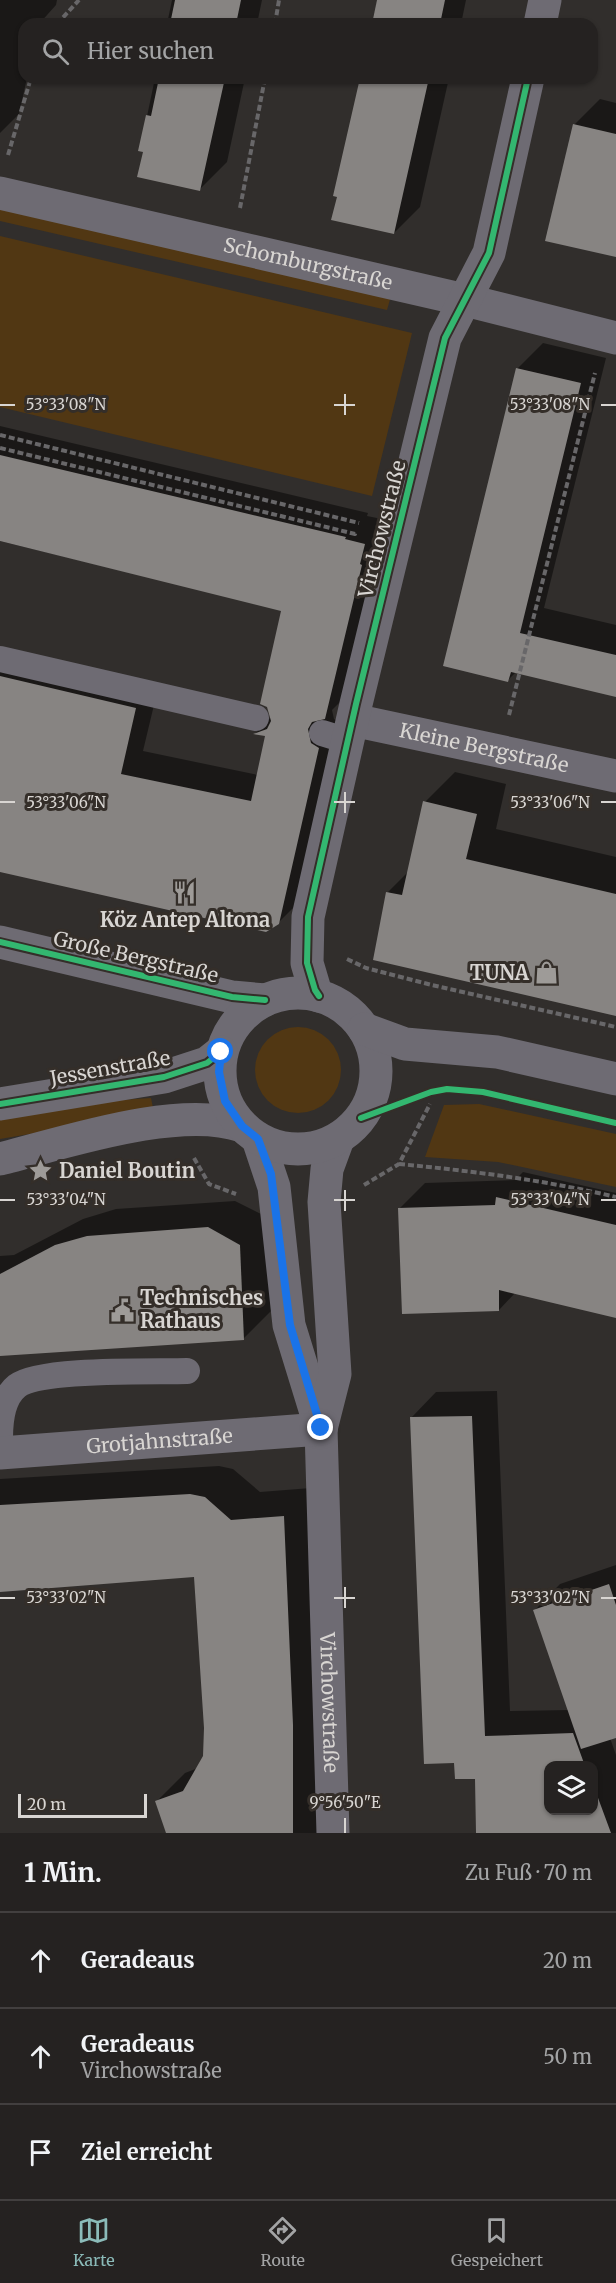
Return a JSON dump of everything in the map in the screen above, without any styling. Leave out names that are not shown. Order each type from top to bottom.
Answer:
[{"type":"street","points":[[541,18],[545,0]]},
{"type":"street","name":"Virchowstraße","points":[[319,996],[307,963],[308,917],[341,732],[398,532],[445,338],[489,253],[527,84]]},
{"type":"street","name":"Schomburgstraße","points":[[0,193],[465,300],[610,336]]},
{"type":"street","name":"Kleine Bergstraße","points":[[341,732],[500,751],[616,776]]},
{"type":"street","name":"Große Bergstraße","points":[[0,942],[232,997],[265,1000]]},
{"type":"street","points":[[0,1159],[131,1126],[198,1119],[221,1121],[287,1149],[318,1147],[338,1139],[361,1118],[374,1089],[375,1058],[364,1029],[345,1008],[319,996],[287,993],[265,1000],[248,1010],[234,1025],[221,1052],[219,1072],[222,1092],[229,1110],[250,1133]]},
{"type":"street","points":[[364,1029],[405,1044],[497,1052],[616,1079]]},
{"type":"street","name":"Jessenstraße","points":[[0,1104],[172,1075],[207,1064],[221,1052]]},
{"type":"street","name":"Virchowstraße","points":[[250,1133],[274,1187],[290,1325],[321,1428],[333,1833]]},
{"type":"street","name":"Virchowstraße","points":[[321,1428],[335,1374],[324,1202],[327,1169],[338,1139]]},
{"type":"street","name":"Grotjahnstraße","points":[[0,1453],[321,1428]]},
{"type":"lane","points":[[0,658],[256,718]]},
{"type":"lane","points":[[0,1438],[0,1421],[6,1402],[17,1386],[43,1376],[187,1371]]},
{"type":"path","points":[[62,18],[79,0]]},
{"type":"path","points":[[276,18],[279,0]]},
{"type":"path","points":[[7,158],[29,84]]},
{"type":"path","points":[[232,247],[263,84]]},
{"type":"path","points":[[500,751],[610,336]]},
{"type":"path","points":[[0,435],[398,532]]},
{"type":"path","points":[[0,448],[355,534],[358,522]]},
{"type":"path","points":[[366,968],[616,1027]]},
{"type":"path","points":[[358,1189],[399,1164],[430,1104]]},
{"type":"path","points":[[192,1154],[209,1184],[241,1196]]},
{"type":"path","points":[[399,1164],[469,1171],[556,1184],[616,1197]]},
{"type":"shaded area","points":[[0,198],[393,289],[387,310],[0,221]]},
{"type":"shaded area","points":[[0,236],[412,333],[372,496],[0,407]]},
{"type":"shaded area","points":[[298,1027],[322,1034],[334,1046],[341,1070],[334,1094],[322,1106],[298,1113],[274,1106],[262,1094],[255,1070],[262,1046],[274,1034]]},
{"type":"shaded area","points":[[151,1098],[154,1113],[0,1139],[0,1120],[106,1101]]},
{"type":"shaded area","points":[[479,1104],[616,1134],[616,1187],[498,1162],[425,1157],[444,1105]]},
{"type":"building","points":[[175,0],[241,0],[237,18],[171,18]]},
{"type":"building","points":[[377,0],[445,0],[441,18],[373,18]]},
{"type":"building","points":[[158,84],[224,84],[200,191],[137,177],[143,152],[138,151],[146,115],[151,116]]},
{"type":"building","points":[[359,84],[428,84],[394,234],[331,220],[337,197],[333,196]]},
{"type":"building","points":[[573,124],[616,134],[616,257],[545,241]]},
{"type":"building","points":[[516,368],[581,383],[520,633],[616,655],[616,697],[511,672],[508,682],[443,666]]},
{"type":"building","points":[[0,455],[346,537],[345,539],[365,544],[325,719],[312,722],[308,729],[311,743],[319,748],[279,924],[266,932],[0,872],[0,676],[136,708],[121,774],[251,801],[265,736],[253,734],[267,729],[271,721],[267,707],[260,704],[281,611],[0,541]]},
{"type":"building","points":[[423,801],[477,814],[466,859],[616,894],[616,1016],[373,960],[386,892],[402,895]]},
{"type":"building","points":[[496,1197],[616,1225],[616,1318],[499,1290],[499,1311],[402,1314],[398,1208],[495,1205]]},
{"type":"building","name":"Technisches Rathaus","points":[[208,1227],[240,1245],[244,1340],[0,1356],[0,1274],[55,1245],[87,1236]]},
{"type":"building","points":[[472,1416],[485,1736],[573,1733],[583,1761],[544,1761],[544,1815],[598,1815],[598,1798],[611,1833],[476,1833],[475,1779],[455,1779],[454,1763],[424,1764],[410,1417]]},
{"type":"building","points":[[190,1494],[205,1497],[231,1520],[284,1516],[293,1725],[293,1833],[166,1833],[155,1801],[183,1791],[203,1756],[204,1728],[194,1577],[0,1592],[0,1505]]},
{"type":"building","points":[[609,1584],[616,1605],[616,1738],[581,1749],[533,1610]]},
{"type":"cycle path","points":[[319,996],[307,963],[308,917],[356,704],[445,338],[489,253],[527,84]]},
{"type":"cycle path","points":[[0,942],[232,997],[265,1000]]},
{"type":"cycle path","points":[[0,1104],[164,1077],[207,1063],[221,1052]]},
{"type":"cycle path","points":[[361,1118],[431,1092],[447,1089],[483,1092],[616,1123]]},
{"type":"place","name":"Köz Antep Altona","points":[[185,892]]},
{"type":"place","name":"TUNA","points":[[547,973]]},
{"type":"place","name":"Daniel Boutin","points":[[41,1171]]},
{"type":"place","name":"Technisches Rathaus","points":[[122,1310]]},
{"type":"route","points":[[221,1052],[219,1072],[225,1101],[235,1119],[258,1139],[271,1174],[290,1325],[321,1428]]}]
